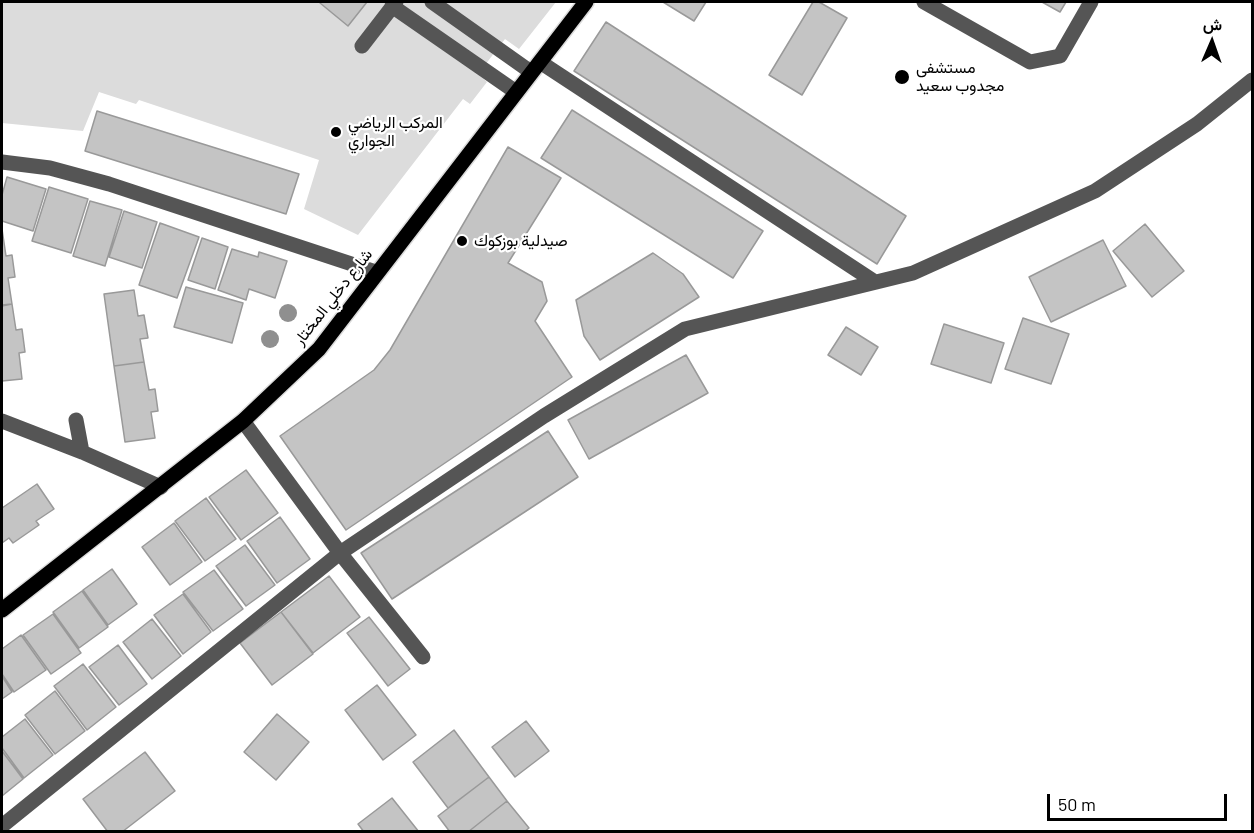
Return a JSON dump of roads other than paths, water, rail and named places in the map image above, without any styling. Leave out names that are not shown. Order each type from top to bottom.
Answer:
[{"type":"main road","name":"شارع دخلي المختار","points":[[2,610],[243,421],[319,349],[586,2]]},
{"type":"street","points":[[432,2],[875,282]]},
{"type":"street","points":[[924,2],[1030,62],[1060,56],[1091,2]]},
{"type":"street","points":[[362,46],[394,4],[516,92]]},
{"type":"street","points":[[2,826],[340,553],[544,416],[685,329],[913,273],[1095,190],[1197,124],[1252,80]]},
{"type":"street","points":[[2,162],[50,168],[109,184],[376,272]]},
{"type":"street","points":[[76,420],[82,452]]},
{"type":"street","points":[[2,421],[82,452],[161,487]]},
{"type":"street","points":[[243,421],[340,553],[423,657]]},
{"type":"place","name":"مستشفى مجدوب سعيد","points":[[902,77]]},
{"type":"place","name":"المركب الرياضي الجواري","points":[[336,132]]},
{"type":"place","name":"صيدلية بوزكوك","points":[[462,241]]}]
